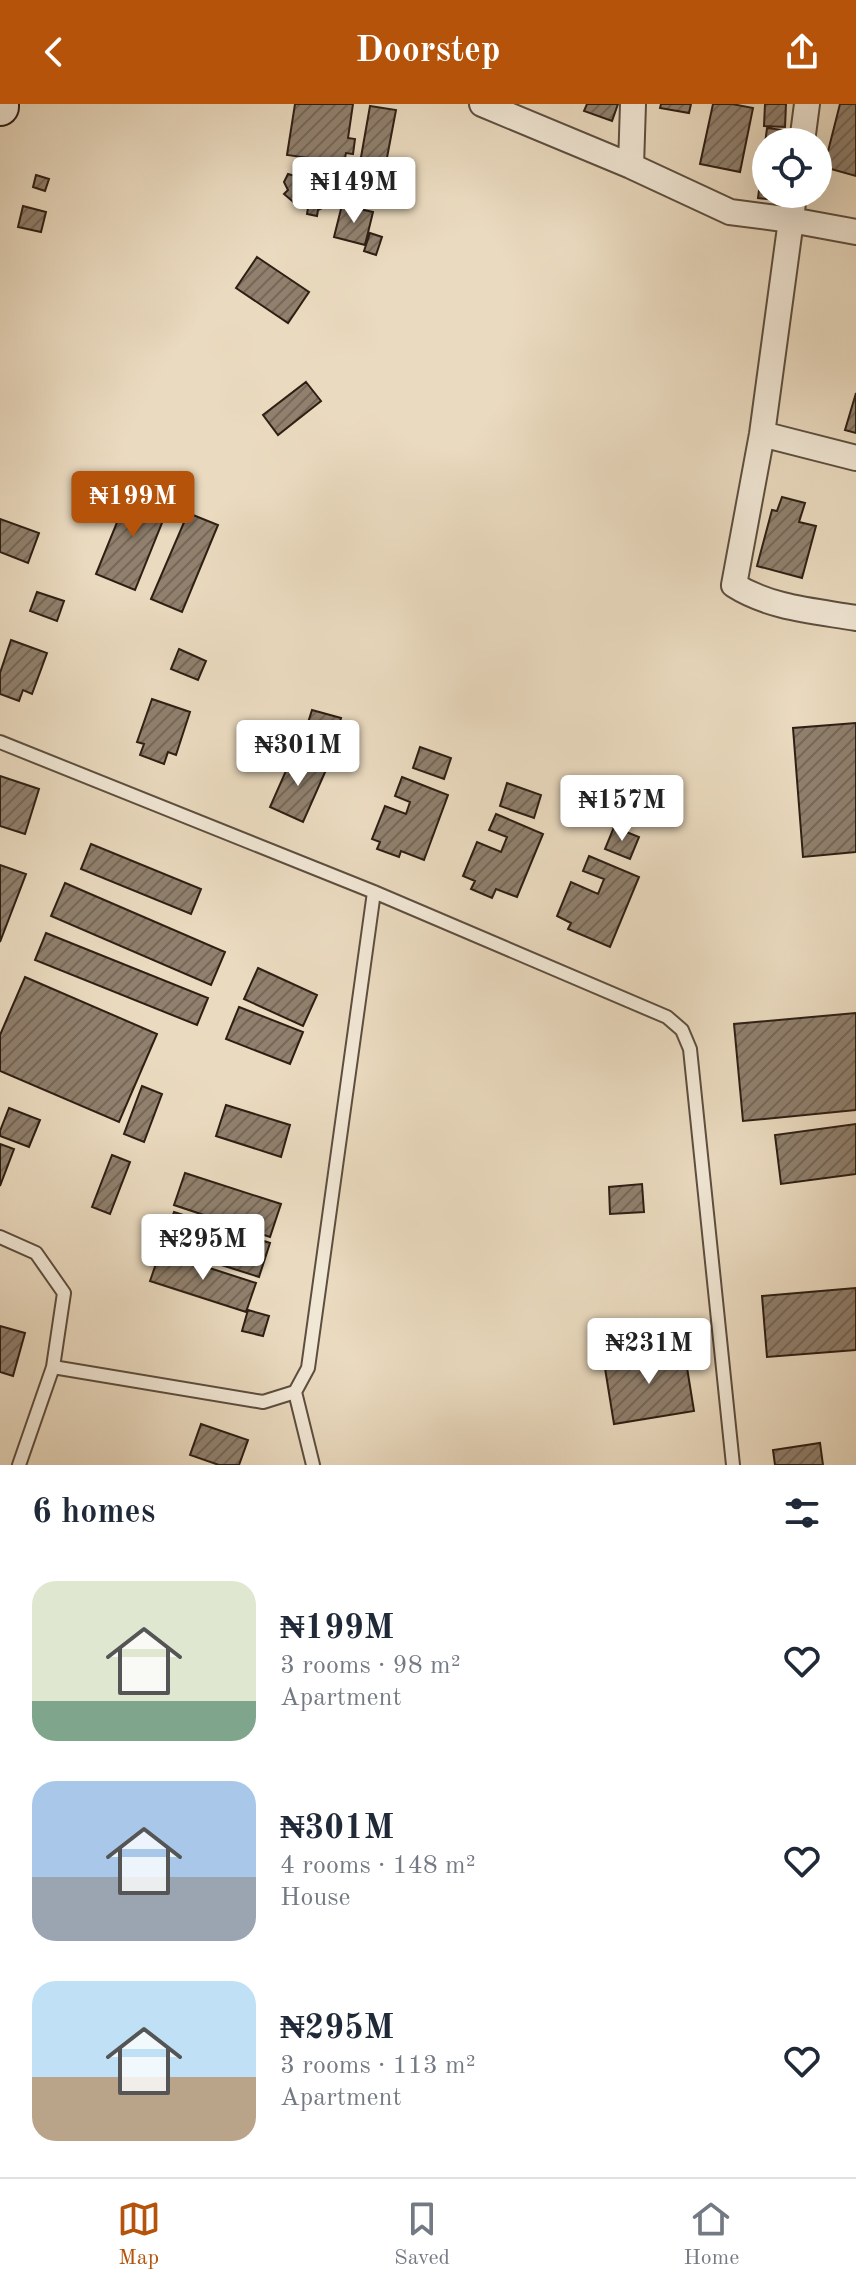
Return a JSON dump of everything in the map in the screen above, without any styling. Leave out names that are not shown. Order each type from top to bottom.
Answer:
[{"type":"street","points":[[482,104],[631,166],[730,212],[856,232]]},
{"type":"street","points":[[631,166],[633,104]]},
{"type":"street","points":[[804,128],[807,104]]},
{"type":"street","points":[[792,208],[762,434],[734,585],[765,601],[856,618]]},
{"type":"street","points":[[762,434],[856,458]]},
{"type":"lane","points":[[0,742],[374,892],[667,1017],[682,1030],[690,1049],[733,1465]]},
{"type":"lane","points":[[313,1465],[295,1392],[308,1368],[374,892]]},
{"type":"lane","points":[[0,1237],[36,1253],[64,1293],[53,1367],[19,1465]]},
{"type":"lane","points":[[53,1367],[263,1402],[295,1392]]},
{"type":"building","points":[[295,104],[353,104],[348,138],[355,139],[353,154],[346,153],[344,163],[287,155]]},
{"type":"building","points":[[587,104],[618,104],[612,121],[584,111]]},
{"type":"building","points":[[661,104],[691,104],[689,113],[660,108]]},
{"type":"building","points":[[713,104],[753,108],[740,172],[700,164]]},
{"type":"building","points":[[765,104],[786,104],[785,127],[764,126]]},
{"type":"building","points":[[840,104],[856,104],[856,176],[832,169],[832,136]]},
{"type":"building","points":[[370,106],[396,110],[382,184],[357,180]]},
{"type":"building","points":[[299,165],[309,169],[323,168],[330,175],[331,187],[324,195],[328,205],[318,210],[317,216],[307,214],[308,208],[302,202],[298,206],[284,194],[288,190],[284,182],[288,174],[295,176]]},
{"type":"building","points":[[36,175],[49,179],[45,191],[33,187]]},
{"type":"building","points":[[342,205],[373,212],[365,245],[334,237]]},
{"type":"building","points":[[23,206],[46,212],[41,232],[18,227]]},
{"type":"building","points":[[370,233],[382,237],[376,255],[364,251]]},
{"type":"building","points":[[257,257],[309,292],[288,323],[236,288]]},
{"type":"building","points":[[306,382],[321,401],[278,435],[263,415]]},
{"type":"building","points":[[856,393],[856,433],[845,430]]},
{"type":"building","points":[[131,488],[170,503],[135,590],[96,574]]},
{"type":"building","points":[[782,497],[805,503],[799,522],[816,526],[802,578],[757,566],[772,510],[777,511]]},
{"type":"building","points":[[188,513],[218,525],[182,612],[151,599]]},
{"type":"building","points":[[0,519],[39,533],[28,563],[0,552]]},
{"type":"building","points":[[37,592],[64,601],[57,621],[30,611]]},
{"type":"building","points":[[11,640],[47,653],[32,694],[23,690],[19,701],[0,694],[0,673]]},
{"type":"building","points":[[179,649],[206,661],[198,680],[171,669]]},
{"type":"building","points":[[152,699],[190,712],[176,755],[168,752],[164,764],[140,755],[144,744],[137,742]]},
{"type":"building","points":[[312,710],[341,718],[336,737],[306,729]]},
{"type":"building","points":[[856,723],[856,852],[803,857],[793,728]]},
{"type":"building","points":[[420,747],[451,758],[444,779],[413,768]]},
{"type":"building","points":[[293,755],[326,770],[303,822],[270,807]]},
{"type":"building","points":[[0,776],[39,789],[25,834],[0,826]]},
{"type":"building","points":[[402,777],[448,795],[424,860],[401,851],[399,857],[377,849],[380,842],[372,839],[385,806],[406,814],[410,802],[395,796]]},
{"type":"building","points":[[507,783],[541,795],[534,818],[500,806]]},
{"type":"building","points":[[496,814],[543,834],[517,897],[496,889],[492,898],[471,889],[475,881],[463,876],[477,842],[501,852],[507,837],[489,830]]},
{"type":"building","points":[[614,827],[639,837],[630,859],[605,849]]},
{"type":"building","points":[[91,844],[201,889],[191,914],[81,869]]},
{"type":"building","points":[[589,856],[639,877],[610,947],[568,929],[571,923],[557,916],[571,882],[598,894],[604,879],[583,871]]},
{"type":"building","points":[[0,865],[26,874],[0,942]]},
{"type":"building","points":[[65,883],[225,952],[211,985],[51,916]]},
{"type":"building","points":[[46,933],[208,998],[197,1025],[35,960]]},
{"type":"building","points":[[258,968],[317,995],[303,1026],[244,999]]},
{"type":"building","points":[[25,977],[157,1034],[119,1122],[0,1071],[0,1035]]},
{"type":"building","points":[[239,1007],[303,1032],[290,1064],[226,1039]]},
{"type":"building","points":[[856,1013],[856,1110],[743,1121],[734,1024]]},
{"type":"building","points":[[142,1086],[162,1094],[144,1142],[124,1134]]},
{"type":"building","points":[[226,1105],[290,1125],[281,1157],[216,1136]]},
{"type":"building","points":[[9,1108],[40,1120],[29,1147],[0,1136]]},
{"type":"building","points":[[856,1124],[856,1174],[781,1184],[775,1135]]},
{"type":"building","points":[[0,1144],[14,1149],[0,1186]]},
{"type":"building","points":[[112,1155],[130,1162],[110,1214],[92,1207]]},
{"type":"building","points":[[185,1173],[281,1204],[270,1237],[174,1205]]},
{"type":"building","points":[[642,1184],[644,1212],[610,1214],[609,1187]]},
{"type":"building","points":[[174,1212],[270,1243],[259,1277],[162,1246]]},
{"type":"building","points":[[160,1252],[256,1283],[246,1312],[150,1281]]},
{"type":"building","points":[[856,1288],[856,1350],[767,1357],[762,1296]]},
{"type":"building","points":[[248,1310],[269,1316],[263,1336],[242,1331]]},
{"type":"building","points":[[0,1326],[25,1333],[13,1376],[0,1372]]},
{"type":"building","points":[[684,1349],[694,1411],[614,1424],[604,1362]]},
{"type":"building","points":[[201,1424],[248,1440],[239,1465],[219,1465],[190,1455]]},
{"type":"building","points":[[820,1443],[823,1465],[775,1465],[773,1450]]}]
